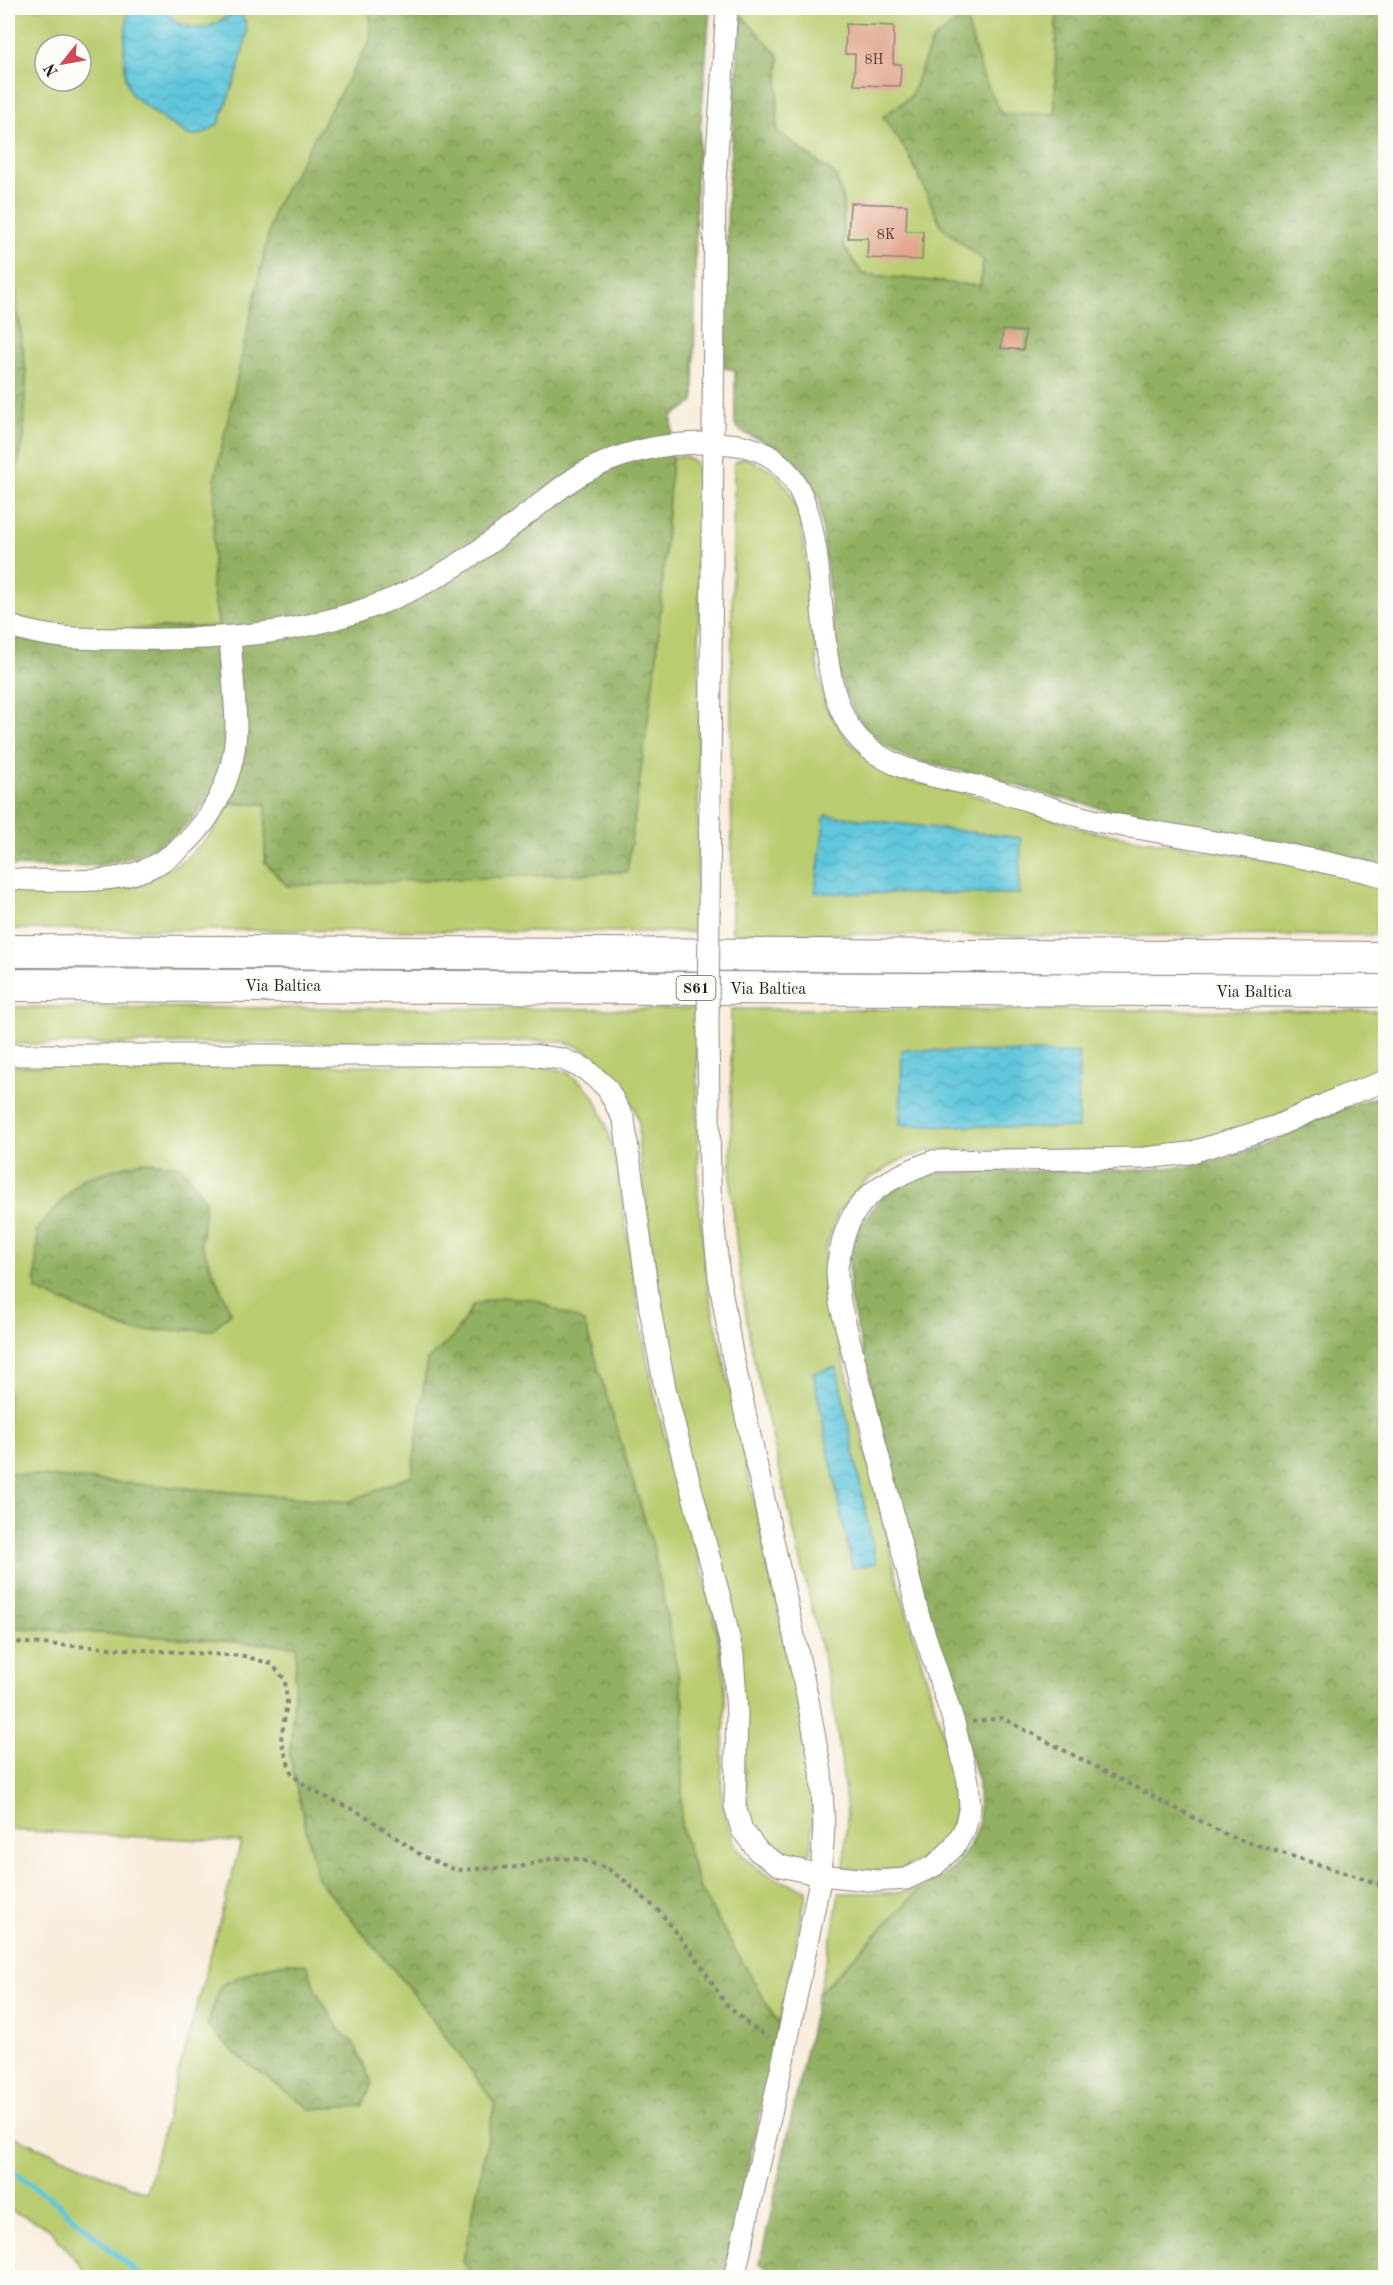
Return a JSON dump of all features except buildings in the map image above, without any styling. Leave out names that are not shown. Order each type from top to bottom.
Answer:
[{"type":"highway","name":"Via Baltica","points":[[8,951],[1386,958]]},
{"type":"highway","name":"Via Baltica","points":[[8,985],[1386,991]]},
{"type":"street","points":[[727,8],[715,183],[708,1029],[710,1188],[719,1277],[732,1353],[807,1695],[821,1771],[824,1826],[821,1875],[786,2047],[734,2277]]},
{"type":"street","points":[[8,625],[33,634],[67,638],[230,638],[293,630],[361,612],[402,595],[446,572],[491,542],[580,474],[613,459],[645,448],[728,443],[752,447],[784,466],[800,488],[809,516],[831,684],[842,717],[862,743],[891,763],[912,771],[988,789],[1090,820],[1336,864],[1386,877]]},
{"type":"street","points":[[8,879],[92,880],[138,872],[173,854],[202,827],[223,792],[232,757],[236,727],[230,638]]},
{"type":"street","points":[[8,1055],[530,1055],[562,1059],[585,1069],[607,1088],[624,1120],[650,1309],[666,1393],[733,1655],[737,1714],[735,1806],[742,1830],[759,1852],[781,1866],[821,1875],[877,1881],[906,1879],[934,1866],[954,1847],[964,1828],[970,1806],[968,1781],[954,1723],[919,1617],[840,1303],[837,1270],[844,1234],[857,1208],[881,1185],[903,1172],[933,1161],[1145,1158],[1189,1153],[1277,1126],[1341,1097],[1386,1081]]},
{"type":"path","points":[[8,1642],[244,1656],[272,1664],[285,1680],[287,1703],[281,1740],[292,1775],[313,1791],[364,1815],[424,1857],[456,1870],[520,1867],[554,1858],[578,1859],[607,1868],[661,1913],[697,1959],[725,2003],[748,2024],[786,2047]]},
{"type":"path","points":[[954,1723],[1002,1718],[1229,1836],[1386,1886]]},
{"type":"green space","points":[[8,8],[128,8],[124,51],[132,95],[167,122],[190,135],[247,32],[245,21],[240,13],[226,17],[210,26],[196,28],[176,22],[165,8],[370,8],[371,39],[274,210],[212,587],[219,627],[58,628],[8,617],[8,507],[24,437],[26,372],[8,235]]},
{"type":"green space","points":[[370,8],[710,8],[696,180],[694,402],[672,416],[672,457],[657,655],[627,872],[287,886],[265,862],[266,804],[206,803],[191,821],[160,844],[119,861],[77,867],[8,866],[8,617],[58,628],[130,629],[219,626],[212,587],[215,478],[274,209],[371,39]]},
{"type":"green space","points":[[741,8],[1059,8],[1056,24],[1055,114],[1002,115],[983,77],[965,16],[932,41],[911,96],[883,117],[909,155],[942,227],[983,260],[980,286],[862,274],[843,245],[843,202],[836,176],[777,131],[779,56],[741,15]]},
{"type":"green space","points":[[1059,8],[1385,8],[1385,870],[1313,852],[1079,803],[983,776],[930,765],[892,751],[872,735],[858,718],[843,688],[837,666],[819,499],[801,467],[778,447],[742,432],[735,425],[735,370],[724,368],[728,190],[741,15],[779,56],[777,131],[836,176],[843,202],[843,245],[862,274],[980,286],[983,260],[942,227],[909,155],[883,117],[911,96],[932,41],[965,15],[983,77],[1002,114],[1055,114],[1056,24]]},
{"type":"green space","points":[[8,234],[26,372],[24,437],[8,507]]},
{"type":"green space","points":[[685,456],[695,462],[700,473],[697,932],[8,929],[8,890],[103,891],[143,884],[185,859],[209,836],[230,804],[267,804],[265,862],[657,655],[672,457]]},
{"type":"green space","points":[[745,457],[775,472],[789,490],[800,515],[818,671],[825,706],[848,740],[873,764],[903,780],[950,789],[1028,810],[1088,831],[1334,870],[1385,884],[1385,935],[1035,936],[732,933],[731,699],[734,463]]},
{"type":"green space","points":[[731,966],[1385,969],[1386,980],[732,976]]},
{"type":"green space","points":[[8,1007],[697,1009],[698,1193],[708,1289],[802,1721],[812,1795],[811,1852],[800,1857],[780,1852],[764,1838],[748,1812],[745,1775],[660,1311],[639,1149],[639,1125],[631,1102],[606,1067],[585,1050],[567,1043],[551,1041],[8,1044]]},
{"type":"green space","points":[[731,1009],[1385,1011],[1385,1073],[1238,1131],[1187,1144],[1143,1151],[932,1150],[902,1159],[865,1181],[839,1211],[825,1250],[824,1287],[899,1586],[953,1767],[957,1807],[949,1834],[930,1855],[901,1869],[844,1868],[847,1816],[832,1696],[752,1351],[740,1277],[731,1190]]},
{"type":"green space","points":[[530,1065],[566,1072],[589,1090],[601,1112],[612,1144],[643,1337],[656,1402],[703,1573],[718,1643],[725,1699],[721,1778],[726,1818],[739,1849],[755,1866],[775,1878],[807,1890],[779,2025],[700,1889],[681,1826],[684,1703],[473,1305],[454,1336],[427,1361],[412,1476],[349,1502],[8,1473],[8,1066]],"holes":[[[82,1179],[205,1200],[201,1244],[231,1313],[131,1331],[36,1290],[37,1229]]]},
{"type":"green space","points":[[1385,1094],[1385,2277],[780,2278],[760,2263],[818,1994],[920,1889],[953,1869],[969,1847],[979,1821],[978,1782],[928,1615],[850,1299],[849,1261],[859,1227],[880,1199],[906,1182],[937,1172],[1139,1170],[1188,1166],[1232,1156],[1277,1140],[1344,1107]]},
{"type":"green space","points":[[143,1161],[181,1166],[205,1200],[201,1244],[231,1313],[212,1330],[131,1331],[36,1290],[37,1229],[82,1179]]},
{"type":"green space","points":[[501,1297],[533,1299],[584,1322],[653,1546],[684,1703],[681,1826],[700,1889],[779,2025],[724,2277],[476,2277],[463,2262],[495,2103],[409,1988],[317,1878],[290,1756],[297,1646],[8,1627],[8,1473],[349,1502],[412,1475],[427,1360],[454,1336],[473,1305]]},
{"type":"green space","points":[[8,1627],[297,1646],[290,1756],[317,1878],[409,1988],[495,2103],[463,2262],[476,2277],[90,2277],[48,2227],[8,2209],[8,2134],[146,2193],[241,1842],[8,1830]],"holes":[[[289,1962],[307,1965],[315,1990],[341,2032],[353,2042],[372,2083],[362,2105],[310,2109],[239,2057],[221,1986],[254,1970]]]},
{"type":"green space","points":[[920,1889],[818,1994],[839,1893],[895,1893]]},
{"type":"green space","points":[[289,1962],[307,1965],[315,1990],[341,2032],[353,2042],[372,2083],[362,2106],[310,2109],[239,2057],[207,2026],[221,1985],[254,1970]]},
{"type":"water","points":[[128,8],[165,8],[176,22],[196,28],[210,26],[226,17],[240,13],[245,21],[247,32],[237,75],[219,123],[204,134],[190,136],[167,122],[132,95],[126,80],[124,51]]},
{"type":"water","points":[[825,815],[1021,838],[1019,894],[815,893]]},
{"type":"water","points":[[902,1050],[1079,1053],[1078,1128],[900,1125]]},
{"type":"water","points":[[837,1367],[876,1563],[852,1568],[813,1372]]},
{"type":"waterway","points":[[8,2170],[57,2203],[143,2278]]}]
